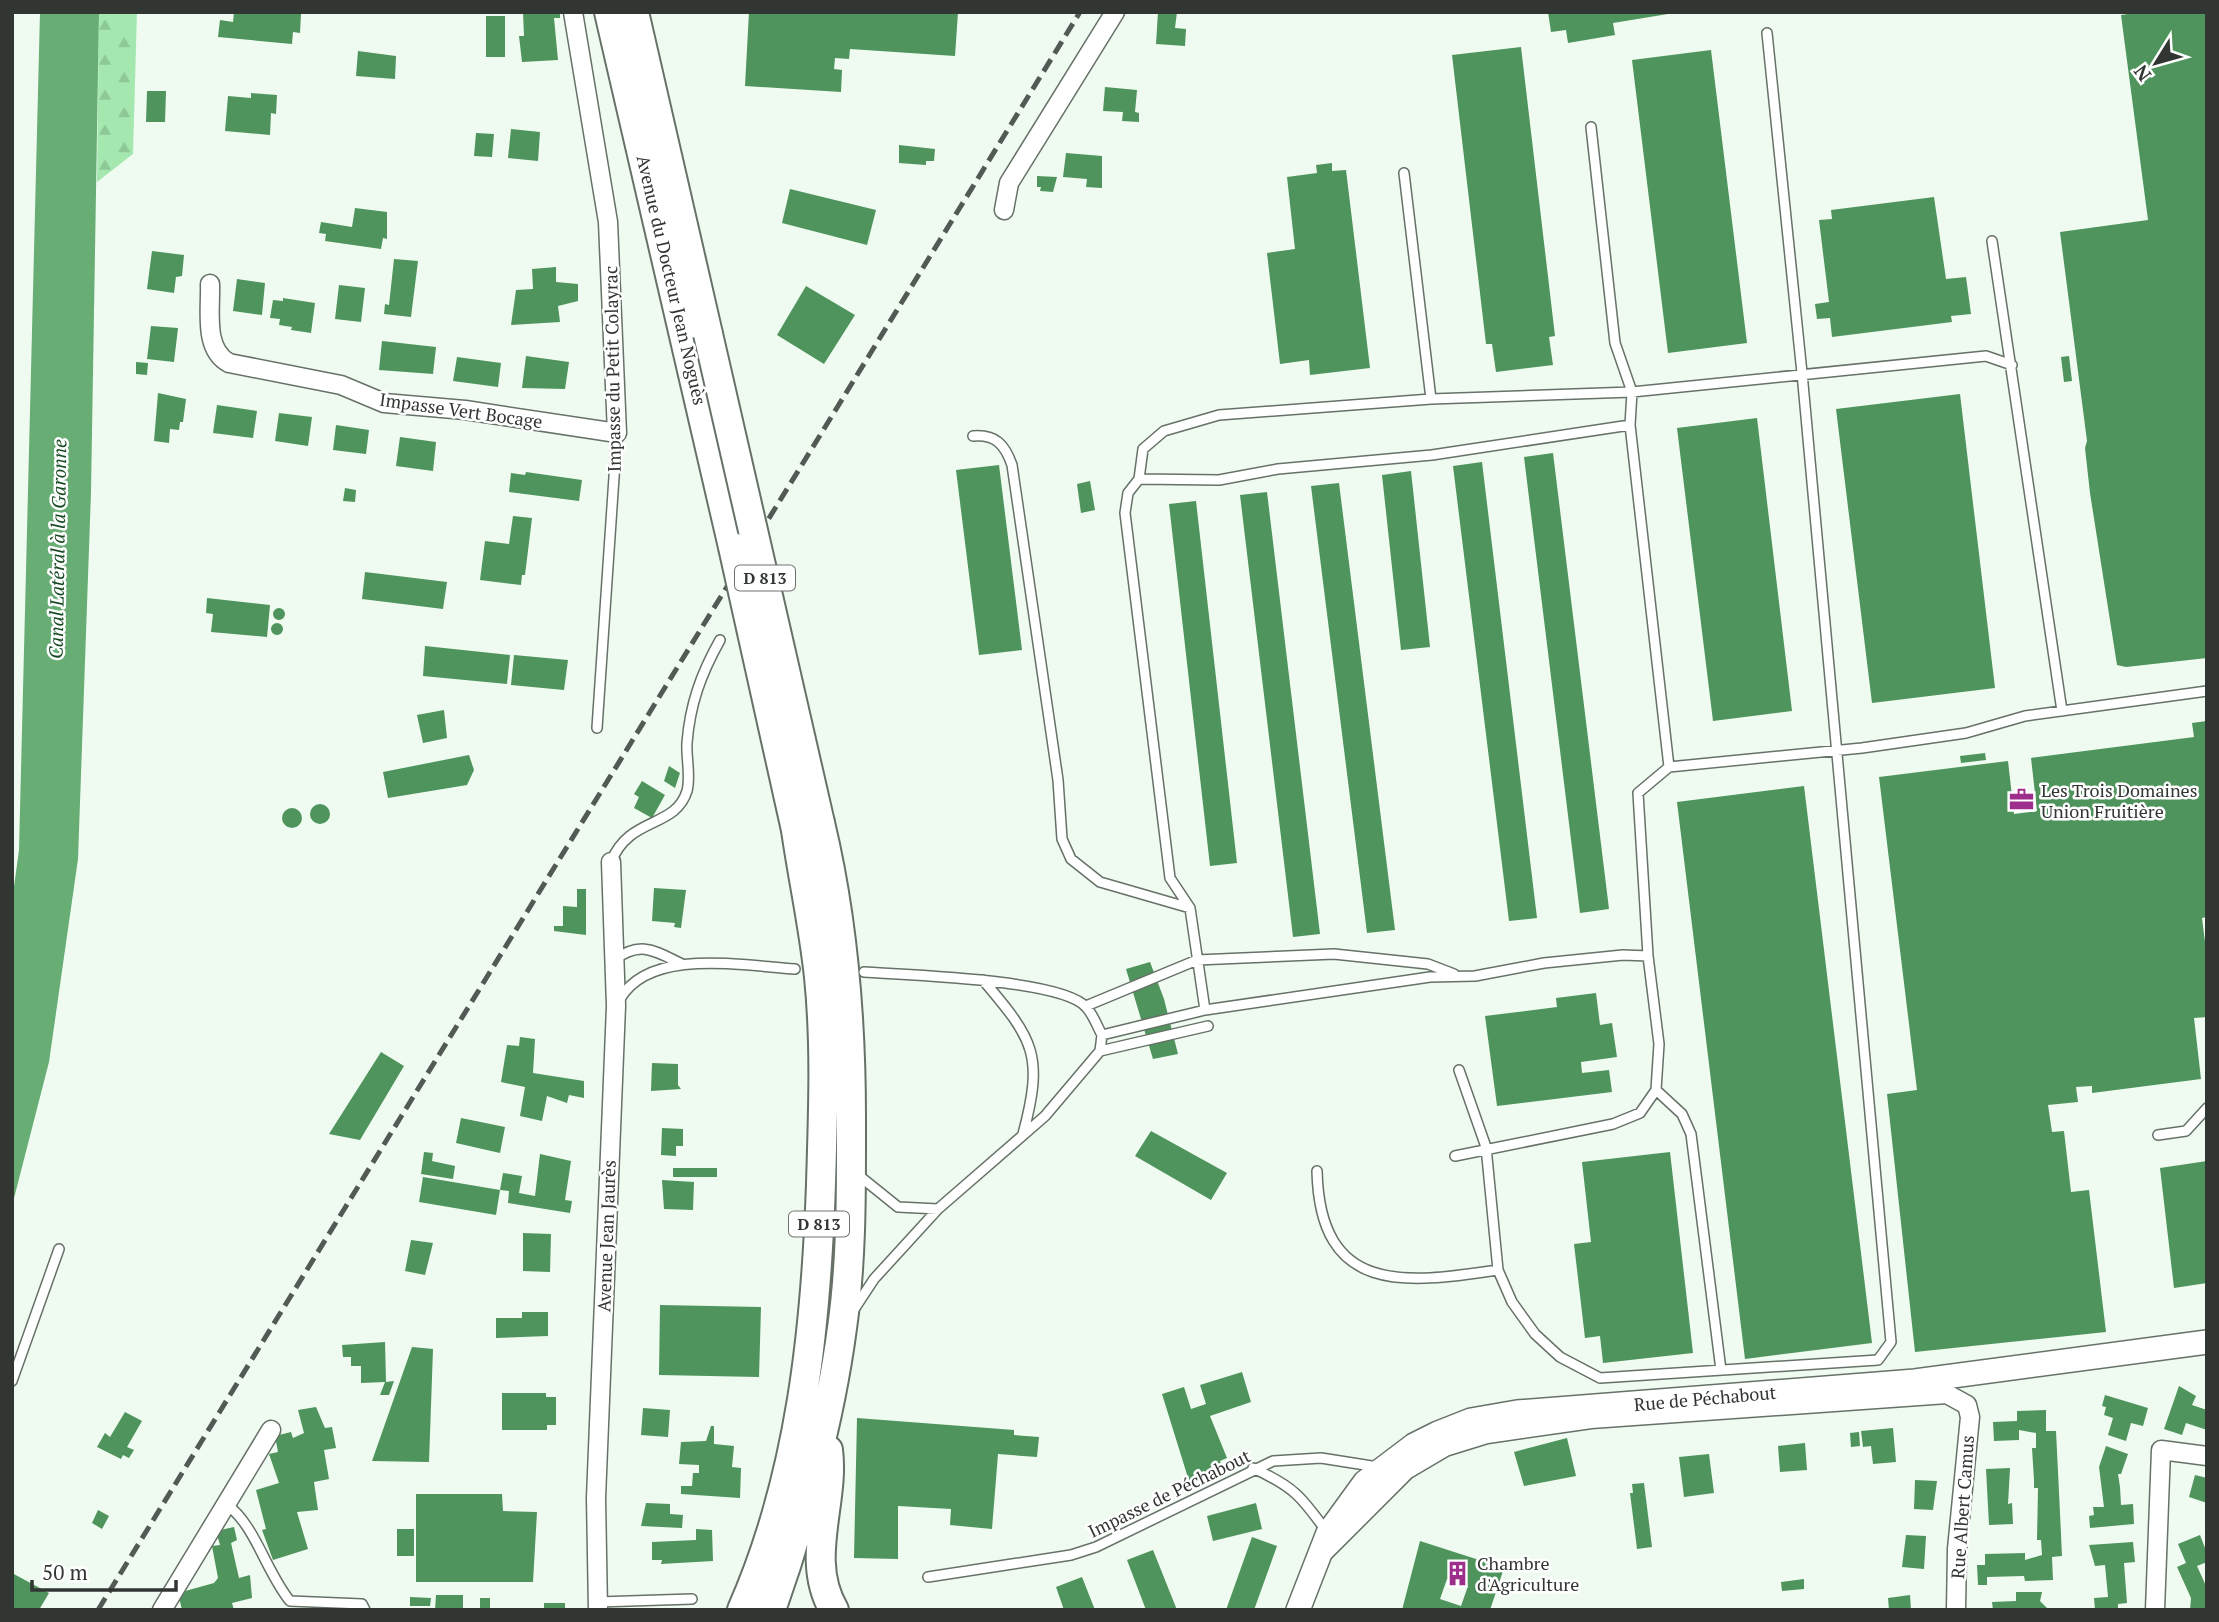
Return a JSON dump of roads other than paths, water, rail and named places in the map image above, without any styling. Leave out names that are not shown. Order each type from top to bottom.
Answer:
[{"type":"main road","name":"Avenue du Docteur Jean Noguès","points":[[609,12],[708,334],[808,827]]},
{"type":"main road","name":"Avenue du Docteur Jean Noguès","points":[[634,12],[664,194],[733,547],[808,827]]},
{"type":"main road","name":"D 813","points":[[771,1610],[821,1438],[843,1327],[851,1231],[850,1019],[808,827]]},
{"type":"main road","name":"D 813","points":[[750,1603],[797,1439],[812,1334],[824,1097],[808,827]]},
{"type":"main road","points":[[821,1438],[827,1447],[829,1471],[820,1532],[821,1563],[828,1599],[834,1610]]},
{"type":"street","name":"Impasse du Petit Colayrac","points":[[573,12],[608,222],[617,433]]},
{"type":"street","points":[[1004,210],[1009,183],[1115,12]]},
{"type":"street","name":"Impasse Vert Bocage","points":[[210,284],[212,345],[217,357],[229,363],[341,385],[384,403],[465,410],[617,433]]},
{"type":"street","name":"Avenue Jean Jaurès","points":[[598,1606],[596,1499],[616,1006],[611,862]]},
{"type":"street","name":"Rue de Péchabout","points":[[1298,1610],[1328,1533],[1365,1482],[1414,1445],[1460,1424],[1517,1412],[1915,1381],[2207,1342]]},
{"type":"street","name":"Rue Albert Camus","points":[[1318,1558],[1406,1470],[1445,1447],[1487,1434],[1591,1419],[1947,1394],[1967,1405],[1970,1416],[1958,1549],[1956,1610]]},
{"type":"street","points":[[162,1610],[271,1430]]},
{"type":"street","points":[[2155,1610],[2161,1450],[2207,1456]]},
{"type":"lane","points":[[1459,1070],[1486,1147],[1498,1270],[1513,1302],[1535,1334],[1560,1357],[1600,1378],[1878,1360],[1891,1342],[1802,373],[1767,33]]},
{"type":"lane","points":[[1591,127],[1615,343],[1632,391],[1630,425],[1669,767]]},
{"type":"lane","points":[[1404,173],[1431,399]]},
{"type":"lane","points":[[1992,241],[2062,711]]},
{"type":"lane","points":[[1205,1010],[1190,908],[1170,878],[1125,513],[1128,493],[1139,479],[1143,450],[1164,431],[1219,415],[1431,399],[1632,391],[1986,356],[2012,365]]},
{"type":"lane","points":[[1139,479],[1219,480],[1278,469],[1432,455],[1630,425]]},
{"type":"lane","name":"Impasse du Petit Colayrac","points":[[597,728],[617,433]]},
{"type":"lane","points":[[973,436],[994,438],[1005,446],[1012,464],[1054,753],[1062,839],[1070,859],[1100,882],[1190,908]]},
{"type":"lane","points":[[611,862],[618,845],[630,833],[675,810],[687,791],[686,746],[694,691],[720,640]]},
{"type":"lane","points":[[1455,1156],[1486,1147],[1613,1124],[1640,1113],[1657,1090],[1659,1044],[1648,956],[1638,793],[1669,767],[1836,751],[1966,733],[2025,716],[2207,691]]},
{"type":"lane","points":[[614,960],[629,949],[650,949],[682,964]]},
{"type":"lane","points":[[1086,1006],[1197,960],[1334,954],[1428,964],[1458,976]]},
{"type":"lane","points":[[1102,1035],[1205,1010],[1544,963],[1623,955],[1648,956]]},
{"type":"lane","points":[[616,1006],[627,986],[635,980],[682,964],[795,969]]},
{"type":"lane","points":[[843,1327],[874,1279],[938,1209],[1045,1116],[1100,1051],[1102,1035],[1086,1006],[1067,997],[1019,984],[864,972]]},
{"type":"lane","points":[[983,980],[1024,1031],[1034,1055],[1032,1098],[1023,1135]]},
{"type":"lane","points":[[1100,1051],[1208,1026]]},
{"type":"lane","points":[[1657,1090],[1682,1114],[1690,1134],[1721,1370]]},
{"type":"lane","points":[[2158,1135],[2186,1131],[2207,1108]]},
{"type":"lane","points":[[851,1169],[898,1207],[938,1209]]},
{"type":"lane","points":[[1317,1171],[1321,1214],[1330,1235],[1354,1264],[1370,1273],[1417,1279],[1498,1270]]},
{"type":"lane","points":[[12,1381],[59,1249]]},
{"type":"lane","name":"Impasse de Péchabout","points":[[928,1577],[1071,1555],[1096,1547],[1254,1468],[1286,1458],[1310,1458],[1382,1467]]},
{"type":"lane","points":[[1254,1468],[1287,1484],[1302,1497],[1328,1533]]},
{"type":"lane","points":[[226,1504],[239,1513],[275,1583],[290,1601],[362,1604],[365,1610]]},
{"type":"lane","points":[[598,1606],[692,1599]]},
{"type":"water","name":"Canal Latéral à la Garonne","points":[[40,12],[99,12],[91,492],[78,859],[49,1062],[12,1206],[12,901],[19,850]]},
{"type":"railway","points":[[98,1610],[1080,12]]},
{"type":"place","name":"Les Trois Domaines Union Fruitière","points":[[2021,800]]},
{"type":"place","name":"Chambre d'Agriculture","points":[[1457,1573]]}]
